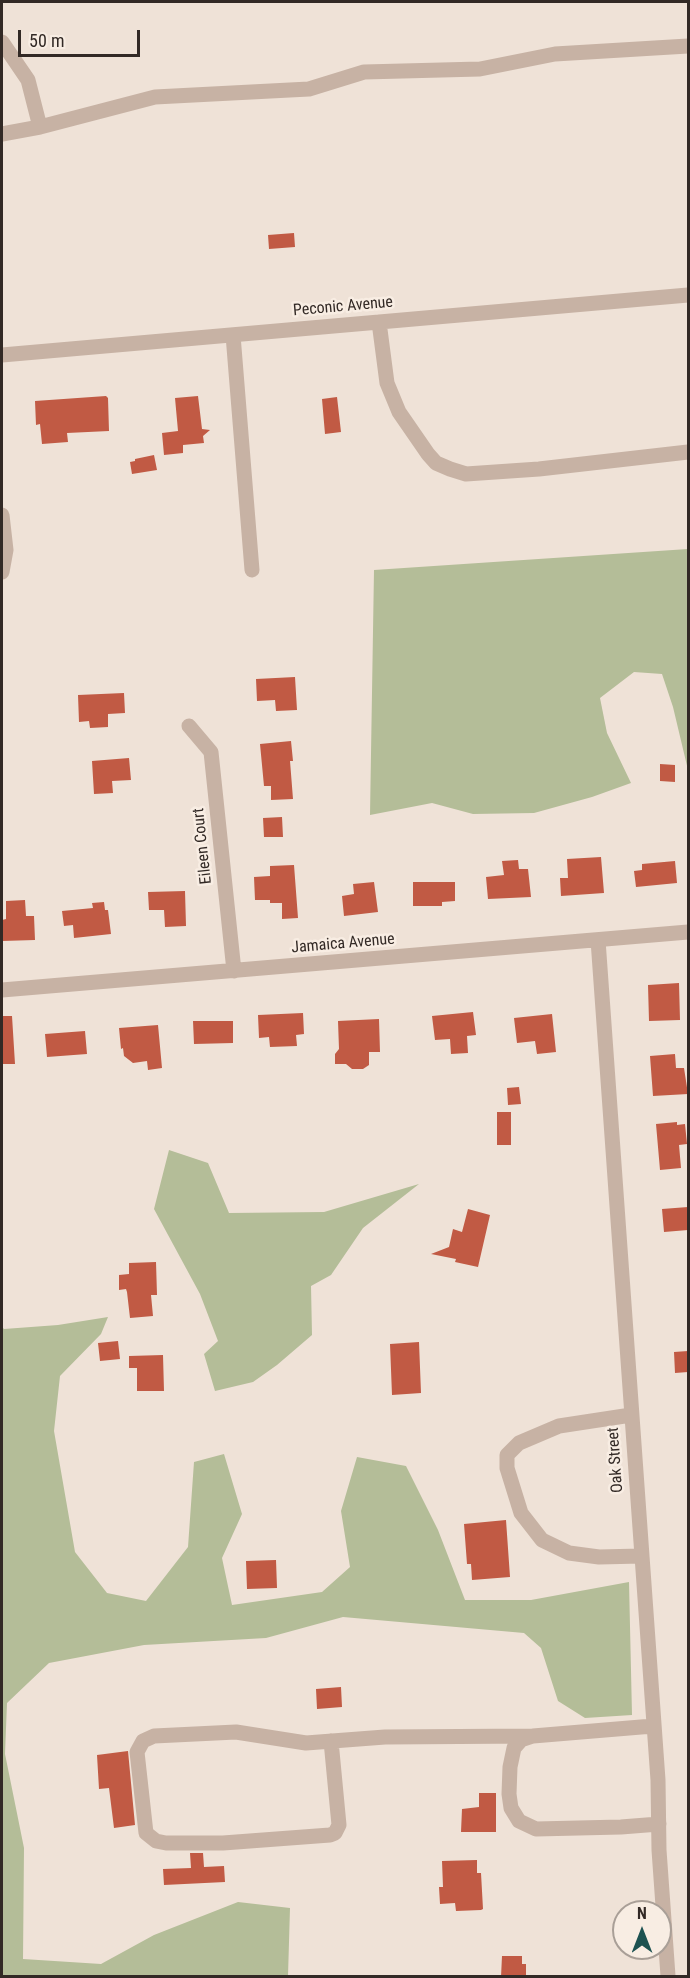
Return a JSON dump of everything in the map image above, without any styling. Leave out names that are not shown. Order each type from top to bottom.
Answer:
[{"type":"street","points":[[2,42],[28,80],[40,127]]},
{"type":"street","points":[[2,134],[40,127],[155,98],[309,89],[364,72],[480,69],[555,54],[688,46]]},
{"type":"street","name":"Peconic Avenue","points":[[2,355],[688,295]]},
{"type":"street","points":[[379,322],[387,383],[399,412],[436,463],[450,469],[466,474],[529,470],[618,462],[688,452]]},
{"type":"street","points":[[233,335],[252,570]]},
{"type":"street","points":[[2,515],[6,550],[2,572]]},
{"type":"street","name":"Eileen Court","points":[[189,726],[211,752],[234,971]]},
{"type":"street","name":"Jamaica Avenue","points":[[2,990],[688,933]]},
{"type":"street","name":"Oak Street","points":[[598,940],[658,1780],[668,1977]]},
{"type":"street","points":[[631,1415],[559,1426],[519,1443],[507,1455],[507,1468],[521,1513],[542,1539],[568,1554],[599,1557],[641,1556]]},
{"type":"street","points":[[331,1741],[339,1825],[335,1833],[223,1843],[166,1843],[156,1841],[146,1833],[137,1752],[143,1741],[154,1736],[236,1732],[306,1743],[331,1741],[386,1737],[533,1736],[653,1726]]},
{"type":"street","points":[[533,1736],[521,1740],[514,1748],[510,1767],[511,1808],[519,1821],[536,1829],[659,1824]]},
{"type":"green space","points":[[688,549],[688,770],[673,707],[662,674],[634,672],[600,698],[607,733],[631,783],[592,797],[534,813],[473,814],[432,803],[370,815],[374,570]]},
{"type":"green space","points":[[169,1150],[208,1163],[229,1213],[324,1212],[419,1184],[363,1228],[331,1275],[311,1286],[312,1335],[253,1382],[215,1391],[204,1354],[218,1341],[200,1294],[154,1209]]},
{"type":"green space","points":[[108,1317],[101,1334],[60,1376],[54,1431],[75,1552],[107,1593],[146,1601],[188,1547],[194,1462],[224,1454],[242,1514],[222,1558],[232,1605],[322,1592],[350,1567],[341,1511],[357,1457],[406,1466],[438,1530],[465,1600],[531,1600],[629,1582],[632,1715],[585,1718],[558,1701],[541,1648],[524,1633],[343,1617],[266,1638],[144,1645],[49,1663],[7,1703],[5,1754],[24,1848],[23,1959],[101,1964],[154,1935],[238,1902],[290,1908],[288,1976],[2,1976],[2,1327],[4,1329],[58,1325]]},
{"type":"building","points":[[294,233],[295,247],[269,249],[268,235]]},
{"type":"building","points":[[106,396],[108,398],[109,431],[67,433],[68,442],[42,444],[40,424],[36,425],[35,401]]},
{"type":"building","points":[[198,396],[202,429],[210,430],[203,436],[204,443],[183,445],[183,453],[164,455],[162,433],[178,431],[175,398]]},
{"type":"building","points":[[337,397],[341,432],[325,434],[322,399]]},
{"type":"building","points":[[154,455],[157,470],[132,474],[130,462]]},
{"type":"building","points":[[295,677],[297,710],[276,711],[275,700],[257,701],[256,679]]},
{"type":"building","points":[[124,693],[125,713],[108,714],[108,727],[90,728],[89,721],[79,722],[78,695]]},
{"type":"building","points":[[291,741],[293,799],[271,800],[271,786],[264,786],[260,744]]},
{"type":"building","points":[[129,758],[131,780],[112,781],[113,793],[94,794],[92,761]]},
{"type":"building","points":[[660,764],[675,765],[675,782],[660,781]]},
{"type":"building","points":[[282,817],[283,837],[264,837],[263,818]]},
{"type":"building","points":[[601,857],[604,893],[561,896],[560,878],[568,878],[567,859]]},
{"type":"building","points":[[518,860],[519,869],[528,869],[531,897],[488,899],[486,877],[504,875],[502,861]]},
{"type":"building","points":[[675,861],[677,883],[636,887],[634,871],[642,870],[642,864]]},
{"type":"building","points":[[294,865],[298,918],[282,919],[282,903],[255,900],[254,877],[270,876],[270,866]]},
{"type":"building","points":[[374,882],[378,912],[344,916],[342,896],[354,894],[353,884]]},
{"type":"building","points":[[413,882],[455,882],[455,901],[442,902],[442,906],[413,906]]},
{"type":"building","points":[[185,891],[186,926],[165,927],[164,910],[149,910],[148,892]]},
{"type":"building","points":[[25,900],[26,916],[34,916],[35,940],[2,941],[2,920],[6,919],[6,901]]},
{"type":"building","points":[[104,902],[105,910],[108,910],[111,934],[74,938],[73,925],[64,926],[62,911],[93,908],[92,903]]},
{"type":"building","points":[[679,983],[680,1020],[649,1021],[648,985]]},
{"type":"building","points":[[473,1012],[476,1035],[467,1036],[468,1053],[451,1054],[450,1039],[435,1040],[432,1016]]},
{"type":"building","points":[[303,1013],[304,1034],[296,1035],[297,1046],[270,1047],[269,1037],[259,1038],[258,1015]]},
{"type":"building","points":[[552,1014],[556,1052],[537,1054],[535,1041],[517,1043],[514,1018]]},
{"type":"building","points":[[2,1016],[12,1016],[15,1064],[2,1064]]},
{"type":"building","points":[[379,1019],[380,1052],[369,1052],[369,1065],[363,1069],[352,1069],[346,1064],[335,1064],[335,1054],[339,1049],[338,1021]]},
{"type":"building","points":[[193,1021],[233,1021],[233,1043],[194,1044]]},
{"type":"building","points":[[158,1025],[162,1068],[148,1070],[147,1061],[133,1063],[124,1056],[119,1028]]},
{"type":"building","points":[[85,1031],[87,1054],[47,1057],[45,1034]]},
{"type":"building","points":[[675,1054],[676,1068],[684,1068],[688,1094],[653,1096],[650,1056]]},
{"type":"building","points":[[519,1087],[521,1104],[508,1105],[507,1088]]},
{"type":"building","points":[[497,1112],[511,1112],[511,1145],[497,1145]]},
{"type":"building","points":[[677,1122],[677,1125],[685,1124],[687,1144],[679,1145],[681,1168],[660,1170],[656,1124]]},
{"type":"building","points":[[688,1207],[688,1230],[664,1232],[662,1209]]},
{"type":"building","points":[[468,1209],[490,1215],[478,1267],[455,1262],[456,1259],[431,1254],[449,1247],[453,1229],[462,1232]]},
{"type":"building","points":[[156,1262],[157,1295],[151,1295],[153,1316],[130,1318],[126,1289],[119,1290],[119,1275],[129,1274],[129,1263]]},
{"type":"building","points":[[118,1341],[120,1359],[100,1361],[98,1343]]},
{"type":"building","points":[[419,1342],[421,1393],[392,1395],[390,1344]]},
{"type":"building","points":[[688,1351],[688,1372],[675,1373],[674,1352]]},
{"type":"building","points":[[163,1355],[164,1391],[137,1391],[137,1368],[129,1368],[129,1356]]},
{"type":"building","points":[[506,1520],[510,1577],[472,1580],[471,1564],[467,1564],[464,1524]]},
{"type":"building","points":[[276,1560],[277,1588],[247,1589],[246,1561]]},
{"type":"building","points":[[341,1687],[342,1707],[317,1709],[316,1689]]},
{"type":"building","points":[[128,1751],[135,1825],[114,1828],[109,1788],[99,1789],[97,1755]]},
{"type":"building","points":[[479,1793],[496,1793],[496,1832],[461,1832],[462,1809],[479,1807]]},
{"type":"building","points":[[190,1853],[203,1853],[204,1867],[224,1866],[225,1882],[164,1885],[163,1869],[191,1868]]},
{"type":"building","points":[[477,1860],[477,1873],[481,1873],[483,1909],[456,1911],[455,1903],[440,1904],[439,1887],[443,1887],[442,1861]]},
{"type":"building","points":[[502,1956],[522,1956],[522,1964],[526,1964],[526,1977],[501,1977]]}]
